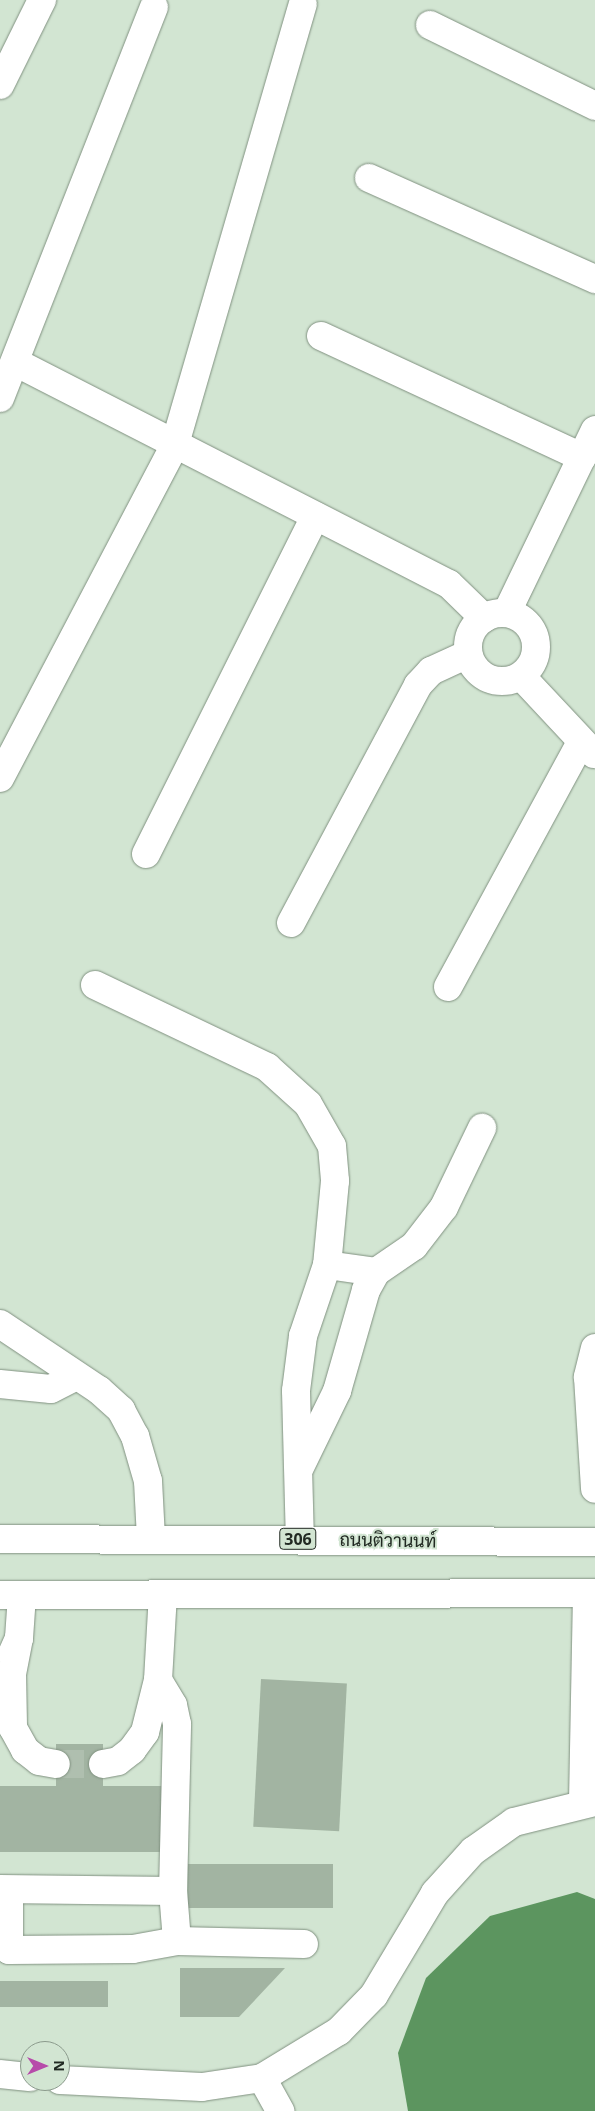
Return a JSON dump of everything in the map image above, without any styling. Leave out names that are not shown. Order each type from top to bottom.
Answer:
[{"type":"street","points":[[0,85],[42,0]]},
{"type":"street","points":[[0,778],[174,444],[303,4]]},
{"type":"street","points":[[0,398],[17,363],[154,7]]},
{"type":"street","points":[[430,25],[595,106]]},
{"type":"street","points":[[369,178],[595,279]]},
{"type":"street","points":[[321,336],[582,457]]},
{"type":"street","points":[[17,363],[449,584],[495,615],[523,619],[533,632],[537,648],[532,664],[521,676],[505,682],[489,679],[475,669],[468,654],[469,637],[495,615],[595,430]]},
{"type":"street","points":[[146,854],[315,516]]},
{"type":"street","points":[[291,923],[418,685],[431,671],[468,654]]},
{"type":"street","points":[[448,986],[588,749],[521,676]]},
{"type":"street","points":[[95,985],[266,1067],[308,1104],[332,1146],[335,1180],[326,1265],[303,1336],[296,1392],[300,1539]]},
{"type":"street","points":[[298,1471],[337,1392],[366,1290],[376,1272],[414,1246],[444,1207],[482,1128]]},
{"type":"street","points":[[326,1265],[376,1272]]},
{"type":"street","points":[[0,1324],[76,1376],[121,1410],[135,1436],[148,1481],[151,1538]]},
{"type":"street","points":[[595,1348],[588,1377],[595,1489]]},
{"type":"street","points":[[0,1384],[51,1388],[76,1376]]},
{"type":"street","name":"ถนนติวานนท์","points":[[0,1538],[595,1542]]},
{"type":"street","points":[[56,1764],[39,1761],[25,1750],[13,1728],[12,1674],[19,1638],[11,1595],[591,1593],[589,1802],[514,1822],[473,1851],[435,1893],[374,1996],[339,2031],[262,2078],[202,2087],[70,2080]]},
{"type":"street","points":[[103,1764],[118,1761],[132,1750],[144,1732],[158,1680],[163,1594]]},
{"type":"street","points":[[0,1680],[19,1638]]},
{"type":"street","points":[[158,1680],[173,1705],[177,1724],[172,1891],[177,1941]]},
{"type":"street","points":[[172,1891],[4,1889],[9,1950],[133,1949],[177,1941],[304,1944]]},
{"type":"street","points":[[0,2074],[20,2076]]},
{"type":"street","points":[[262,2078],[280,2111]]},
{"type":"shaded area","points":[[577,1892],[595,1899],[595,2111],[408,2111],[398,2053],[426,1978],[490,1916]]},
{"type":"building","points":[[261,1679],[347,1684],[339,1831],[253,1827]]},
{"type":"building","points":[[56,1744],[103,1744],[103,1786],[164,1786],[164,1852],[0,1852],[0,1786],[56,1786]]},
{"type":"building","points":[[188,1864],[333,1864],[333,1908],[188,1908]]},
{"type":"building","points":[[180,1968],[285,1968],[239,2017],[180,2017]]},
{"type":"building","points":[[0,1981],[108,1981],[108,2007],[0,2007]]},
{"type":"tunnel","points":[[56,1764],[103,1764]]}]
